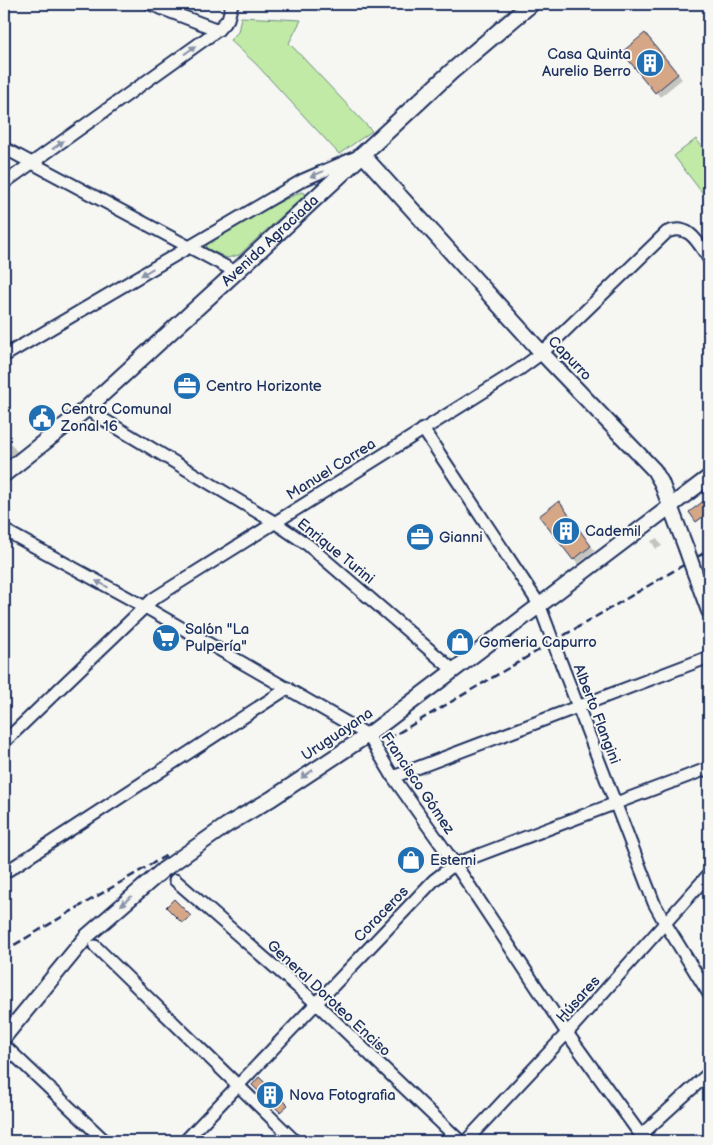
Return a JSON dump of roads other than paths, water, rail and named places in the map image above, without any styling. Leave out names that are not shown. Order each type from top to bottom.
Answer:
[{"type":"main road","name":"Avenida Agraciada","points":[[4,474],[86,409],[451,72],[531,4]]},
{"type":"street","points":[[150,4],[218,30]]},
{"type":"street","points":[[4,183],[218,30],[228,19],[232,4]]},
{"type":"street","points":[[4,148],[236,272]]},
{"type":"street","points":[[4,356],[303,180],[362,154]]},
{"type":"street","name":"Capurro","points":[[362,154],[542,353],[654,470],[661,482],[709,611]]},
{"type":"street","name":"Manuel Correa","points":[[4,742],[153,599],[542,353],[667,232],[679,229],[692,235],[709,259]]},
{"type":"street","name":"Enrique Turini","points":[[86,409],[274,522],[308,545],[453,670]]},
{"type":"street","name":"Alberto Flangini","points":[[423,429],[539,604],[654,903],[709,994]]},
{"type":"street","name":"Uruguayana","points":[[6,1043],[76,949],[163,870],[227,825],[271,799],[368,735],[539,604],[709,478]]},
{"type":"street","name":"Francisco Gómez","points":[[4,530],[145,607],[368,735],[393,777],[455,864],[567,1033],[643,1138]]},
{"type":"street","points":[[393,777],[709,657]]},
{"type":"street","points":[[4,873],[288,688]]},
{"type":"street","name":"Coraceros","points":[[185,1141],[434,880],[455,864],[709,768]]},
{"type":"street","name":"Húsares","points":[[466,1141],[567,1033],[709,874]]},
{"type":"street","name":"General Doroteo Enciso","points":[[175,880],[316,1003],[460,1141]]},
{"type":"street","points":[[95,946],[295,1141]]},
{"type":"street","points":[[6,1043],[105,1141]]},
{"type":"street","points":[[643,1138],[709,1073]]},
{"type":"railway","points":[[388,739],[709,550]]},
{"type":"railway","points":[[4,951],[167,855]]},
{"type":"place","name":"Casa Quinta Aurelio Berro","points":[[650,63]]},
{"type":"place","name":"Centro Horizonte","points":[[187,386]]},
{"type":"place","name":"Centro Comunal Zonal 16","points":[[42,418]]},
{"type":"place","name":"Cademil","points":[[566,531]]},
{"type":"place","name":"Gianni","points":[[420,537]]},
{"type":"place","name":"Salón \"La Pulpería\"","points":[[166,638]]},
{"type":"place","name":"Gomeria Capurro","points":[[460,642]]},
{"type":"place","name":"Estemi","points":[[411,860]]},
{"type":"place","name":"Nova Fotografia","points":[[270,1095]]}]
